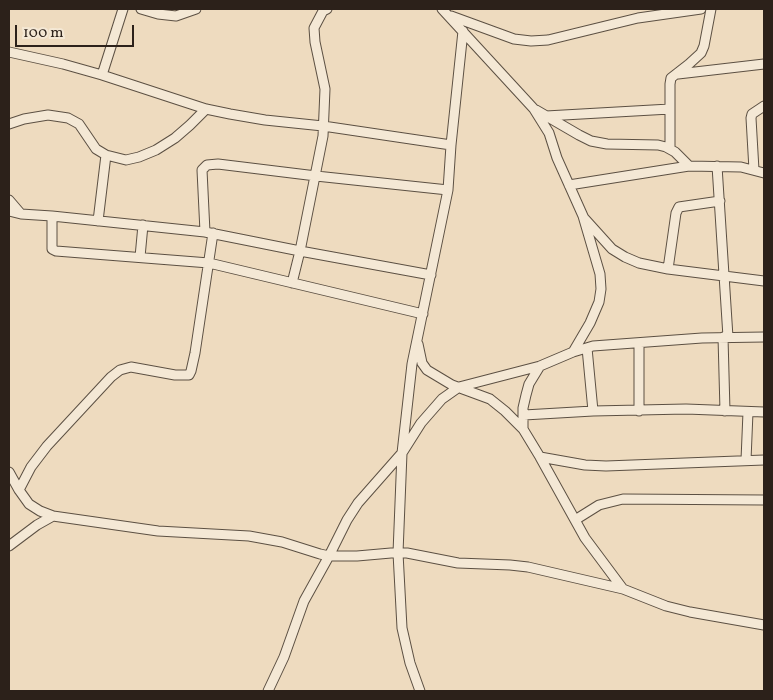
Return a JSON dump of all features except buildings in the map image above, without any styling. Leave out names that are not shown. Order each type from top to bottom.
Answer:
[{"type":"street","points":[[102,75],[123,9]]},
{"type":"street","points":[[141,9],[158,14],[176,16],[196,9]]},
{"type":"street","points":[[292,283],[323,136],[325,89],[315,42],[314,28],[323,11],[327,9]]},
{"type":"street","points":[[445,12],[514,39],[531,41],[548,40],[638,18],[701,9]]},
{"type":"street","points":[[670,149],[670,84],[676,74],[701,53],[711,9]]},
{"type":"street","points":[[445,12],[534,109],[549,133],[557,158],[583,216],[600,274],[601,288],[599,302],[590,323],[573,352]]},
{"type":"street","points":[[420,691],[410,663],[402,628],[398,553],[402,453],[412,364],[448,190],[463,31]]},
{"type":"street","points":[[9,52],[63,64],[230,114],[451,145]]},
{"type":"street","points":[[676,74],[764,64]]},
{"type":"street","points":[[754,170],[751,118],[752,114],[764,106]]},
{"type":"street","points":[[9,124],[48,115],[68,118],[80,124],[96,149],[106,155],[126,160],[156,150],[175,138],[206,108]]},
{"type":"street","points":[[534,109],[591,140],[607,144],[658,145],[666,147],[675,152],[689,166]]},
{"type":"street","points":[[546,116],[670,109]]},
{"type":"street","points":[[752,114],[764,114]]},
{"type":"street","points":[[98,221],[106,155]]},
{"type":"street","points":[[19,490],[31,467],[47,446],[111,377],[120,370],[131,367],[175,375],[190,375],[198,337],[209,262],[209,233],[202,170],[204,167],[218,164],[448,190]]},
{"type":"street","points":[[569,185],[689,166],[741,167],[764,173]]},
{"type":"street","points":[[717,166],[725,276],[725,411]]},
{"type":"street","points":[[9,200],[21,214]]},
{"type":"street","points":[[668,268],[676,213],[679,207],[720,201]]},
{"type":"street","points":[[9,211],[21,214],[209,233],[431,275]]},
{"type":"street","points":[[52,216],[52,249],[56,251],[209,262],[423,314]]},
{"type":"street","points":[[583,216],[612,249],[639,263],[764,281]]},
{"type":"street","points":[[140,257],[143,225]]},
{"type":"street","points":[[268,691],[284,657],[304,601],[347,520],[358,503],[402,453],[421,423],[442,399],[459,387],[540,366],[593,346],[702,338],[764,337]]},
{"type":"street","points":[[417,339],[422,363],[427,370],[452,385],[490,399],[505,411],[522,429],[540,457],[585,538],[623,589]]},
{"type":"street","points":[[639,343],[639,410]]},
{"type":"street","points":[[587,348],[593,411]]},
{"type":"street","points":[[522,429],[526,395],[540,366]]},
{"type":"street","points":[[524,415],[686,409],[764,412]]},
{"type":"street","points":[[746,460],[748,412]]},
{"type":"street","points":[[540,457],[584,465],[606,466],[764,460]]},
{"type":"street","points":[[9,472],[29,504],[53,516],[158,531],[249,536],[282,542],[329,556],[398,553],[420,555],[458,563],[528,567],[623,589],[666,606],[690,612],[764,625]]},
{"type":"street","points":[[575,520],[599,505],[623,499],[764,500]]},
{"type":"street","points":[[9,546],[37,525],[53,516]]}]
